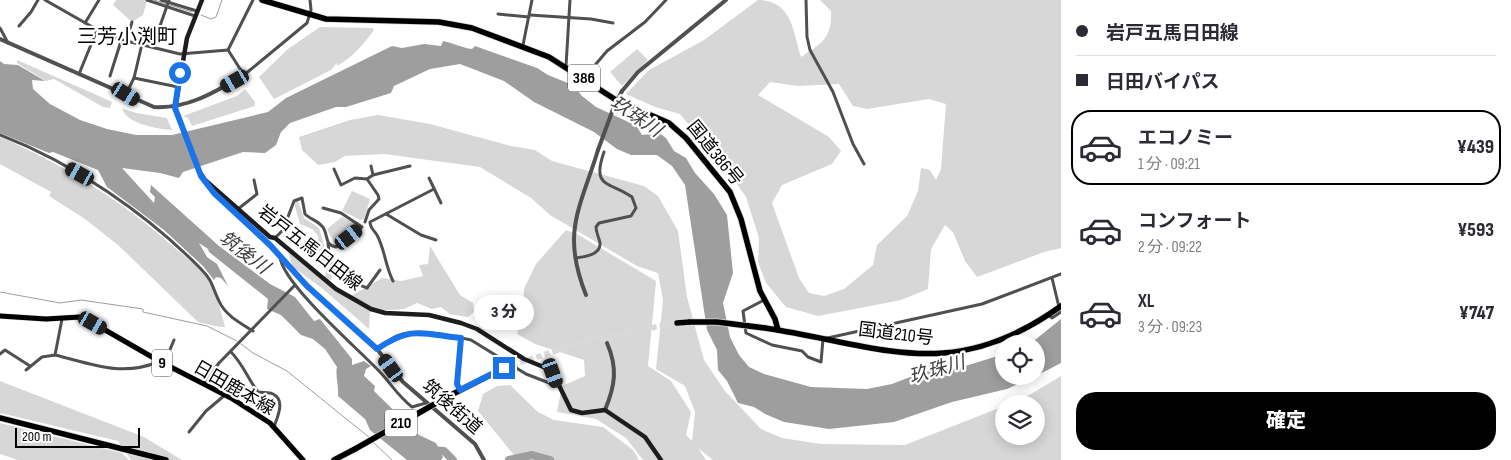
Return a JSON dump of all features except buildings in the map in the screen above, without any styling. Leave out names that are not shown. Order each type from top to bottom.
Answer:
[{"type":"highway","name":"国道386号","points":[[262,0],[310,15],[342,21],[451,23],[472,28],[523,45],[566,66],[616,100],[669,123],[681,133],[730,192],[738,209],[764,300],[775,319],[778,330]]},
{"type":"highway","name":"国道210号","points":[[677,323],[717,322],[765,328],[906,354],[955,353],[1002,341],[1026,330],[1060,309]]},
{"type":"highway","name":"210","points":[[334,460],[460,390],[504,368]]},
{"type":"highway","points":[[0,418],[166,460]]},
{"type":"main road","name":"岩戸五馬日田線","points":[[202,0],[183,54],[175,108],[199,171],[209,184],[270,237],[275,238],[336,289],[370,309],[385,313],[429,315],[477,329],[524,359],[553,373],[557,386],[568,406],[577,413],[605,410]]},
{"type":"main road","name":"日田鹿本線","points":[[1,314],[62,319],[80,317],[93,323],[162,363],[225,395],[274,428],[303,460]]},
{"type":"main road","points":[[605,410],[645,437],[661,460]]},
{"type":"street","points":[[19,26],[38,0]]},
{"type":"street","points":[[45,0],[97,30],[121,41],[183,54],[228,50]]},
{"type":"street","points":[[85,23],[99,0]]},
{"type":"street","points":[[147,0],[168,3]]},
{"type":"street","points":[[161,0],[196,14]]},
{"type":"street","points":[[228,50],[253,0]]},
{"type":"street","points":[[0,39],[126,94],[145,105],[175,108],[196,101],[244,75],[307,23],[310,15],[310,0]]},
{"type":"street","points":[[523,45],[532,0]]},
{"type":"street","points":[[566,66],[570,0]]},
{"type":"street","points":[[658,0],[661,6]]},
{"type":"street","points":[[584,78],[607,52],[645,22],[666,0]]},
{"type":"street","points":[[586,295],[577,273],[572,238],[575,219],[613,109],[622,91],[638,72],[726,0]]},
{"type":"street","points":[[806,0],[807,37],[810,50],[833,92],[858,155],[864,164]]},
{"type":"street","points":[[126,94],[134,78],[142,44],[160,26],[168,3]]},
{"type":"street","points":[[498,14],[568,17],[613,23]]},
{"type":"street","points":[[126,42],[132,22]]},
{"type":"street","points":[[0,28],[8,43]]},
{"type":"street","points":[[79,74],[97,30]]},
{"type":"street","points":[[110,76],[121,41]]},
{"type":"street","points":[[228,50],[244,75]]},
{"type":"street","points":[[134,78],[178,87]]},
{"type":"street","points":[[0,135],[33,149],[80,174],[156,229],[212,281],[219,302],[224,310],[253,331]]},
{"type":"street","points":[[574,259],[596,253],[599,249],[600,244],[596,227],[599,223],[630,216],[636,208],[632,197],[606,185],[601,177],[599,167],[604,152]]},
{"type":"street","points":[[370,166],[373,175]]},
{"type":"street","points":[[334,169],[341,185],[355,178],[367,179],[373,175],[410,166]]},
{"type":"street","points":[[430,178],[440,203]]},
{"type":"street","points":[[367,179],[378,195],[379,200],[369,210],[368,222],[380,244],[385,266],[393,280]]},
{"type":"street","points":[[238,209],[258,194],[254,180]]},
{"type":"street","name":"筑後街道","points":[[209,184],[214,193],[280,256],[307,286],[377,349],[403,382],[475,444],[484,460]]},
{"type":"street","points":[[323,208],[341,213],[360,224],[386,214],[434,189]]},
{"type":"street","points":[[275,238],[283,230],[294,201],[302,198],[305,214],[324,228],[332,267],[339,276],[367,288],[380,270]]},
{"type":"street","points":[[386,214],[421,235],[436,240]]},
{"type":"street","points":[[328,243],[336,247],[362,227],[360,224]]},
{"type":"street","points":[[280,256],[281,265],[295,285],[380,372],[397,394],[412,406],[426,403]]},
{"type":"street","points":[[764,300],[743,312],[746,333],[772,345],[802,351],[808,357],[821,362],[823,339],[982,304],[1061,274]]},
{"type":"street","points":[[1052,278],[1060,309]]},
{"type":"street","points":[[203,384],[295,285]]},
{"type":"street","points":[[55,355],[62,319]]},
{"type":"street","points":[[377,349],[395,337],[407,333],[471,340],[526,374],[557,386]]},
{"type":"street","points":[[460,390],[457,384],[461,338]]},
{"type":"street","points":[[26,370],[42,357],[55,355],[103,369],[146,367],[162,363],[174,340]]},
{"type":"street","points":[[605,410],[613,390],[616,374],[614,360],[607,343]]},
{"type":"street","points":[[0,354],[5,350],[30,366]]},
{"type":"street","points":[[231,352],[240,361],[245,374],[258,392],[270,392],[278,398],[280,404],[274,428]]},
{"type":"street","points":[[189,432],[206,411],[225,395]]},
{"type":"shaded area","points":[[116,0],[147,1],[143,15],[132,22],[113,5]]},
{"type":"shaded area","points":[[758,0],[770,1],[785,12],[790,19],[801,57],[824,39],[830,28],[831,11],[820,0],[1061,0],[1061,248],[1044,252],[977,277],[965,261],[953,232],[945,225],[931,249],[928,289],[901,300],[818,316],[786,307],[766,283],[758,262],[759,238],[746,197],[729,173],[680,114],[655,107],[626,94],[649,70],[704,40]],"holes":[[[770,82],[798,86],[839,84],[853,106],[867,109],[929,99],[946,104],[941,169],[936,180],[930,170],[921,168],[918,191],[907,216],[877,245],[873,265],[844,289],[824,296],[809,293],[799,278],[772,203],[782,185],[832,164],[841,151],[829,137],[758,95]]]},
{"type":"shaded area","points":[[320,27],[373,28],[374,30],[348,59],[337,66],[337,63],[331,70],[274,99],[259,77],[288,49]]},
{"type":"shaded area","points":[[443,41],[472,49],[475,46],[537,68],[548,75],[573,85],[582,96],[596,107],[637,126],[642,135],[659,133],[666,138],[674,151],[686,158],[695,173],[714,194],[727,215],[733,273],[723,303],[730,337],[739,355],[749,367],[764,374],[811,387],[867,389],[892,384],[923,372],[959,368],[995,357],[995,385],[1016,385],[1007,389],[952,402],[894,422],[829,429],[784,422],[754,407],[738,403],[727,381],[718,370],[717,350],[707,330],[685,185],[672,166],[657,155],[631,155],[617,149],[594,132],[534,102],[504,81],[460,64],[430,69],[394,86],[391,93],[346,107],[336,107],[290,123],[281,132],[276,145],[265,153],[243,152],[183,172],[179,178],[160,173],[122,168],[154,203],[155,197],[150,192],[151,185],[219,246],[270,284],[295,297],[314,321],[320,319],[352,359],[352,365],[364,361],[371,366],[366,369],[364,376],[375,386],[374,391],[419,435],[436,443],[443,457],[441,460],[407,460],[370,430],[365,419],[338,396],[337,367],[325,349],[313,339],[301,335],[281,315],[267,309],[268,299],[209,252],[208,249],[199,243],[207,257],[217,264],[228,286],[221,278],[216,277],[214,280],[203,266],[164,230],[107,187],[98,170],[0,133],[0,61],[4,64],[18,65],[45,81],[32,80],[33,89],[50,104],[80,120],[107,129],[136,135],[172,135],[268,112],[286,98],[392,46],[402,48],[424,44],[441,46]]},
{"type":"shaded area","points":[[637,49],[648,60],[622,86],[610,72]]},
{"type":"shaded area","points":[[17,60],[112,102],[110,108],[103,107],[54,79],[46,81],[17,63]]},
{"type":"shaded area","points":[[245,89],[255,102],[255,106],[192,126],[188,118],[183,116],[237,96]]},
{"type":"shaded area","points":[[122,108],[136,113],[167,118],[172,130],[151,127],[136,122]]},
{"type":"shaded area","points":[[378,115],[430,124],[511,146],[535,150],[552,161],[644,186],[658,196],[678,231],[687,297],[704,360],[725,391],[761,429],[782,438],[821,444],[905,445],[995,410],[995,445],[1045,445],[1045,395],[1029,395],[1061,376],[1061,460],[713,460],[698,448],[706,460],[643,460],[626,438],[596,419],[557,412],[562,386],[585,376],[584,360],[535,344],[517,334],[523,307],[524,289],[536,264],[566,230],[577,234],[656,281],[648,366],[671,381],[691,412],[686,435],[692,441],[695,412],[685,386],[656,369],[663,300],[658,273],[637,266],[550,215],[531,198],[480,167],[384,154],[345,156],[335,162],[318,165],[302,150],[299,137],[350,120]]},
{"type":"shaded area","points":[[0,137],[70,172],[114,200],[190,260],[206,276],[212,286],[225,327],[198,322],[118,245],[85,219],[49,196],[51,192],[0,164]]},
{"type":"shaded area","points":[[352,191],[370,199],[364,219],[361,220],[342,211]]},
{"type":"shaded area","points":[[298,201],[304,218],[319,228],[333,275],[330,282],[325,278],[326,269],[320,258],[318,236],[312,229],[300,224],[294,203]]},
{"type":"shaded area","points":[[342,217],[361,226],[336,246],[327,229]]},
{"type":"shaded area","points":[[430,246],[460,295],[473,303],[474,312],[468,317],[450,314],[441,307],[432,309],[417,303],[404,309],[370,312],[369,329],[323,289],[293,267],[288,252],[333,289],[348,298],[382,278],[401,281],[423,276],[419,265],[428,264]]},
{"type":"shaded area","points":[[1061,319],[1061,363],[1045,371],[1045,335],[1041,335]]},
{"type":"shaded area","points":[[0,381],[144,437],[182,460],[131,460],[118,441],[0,413]]},
{"type":"shaded area","points":[[510,385],[538,412],[554,420],[603,427],[633,450],[639,460],[518,460],[478,411],[483,394],[497,386]]},
{"type":"shaded area","points":[[0,423],[122,453],[129,460],[18,460],[0,454]]},
{"type":"waterway","points":[[154,0],[192,12]]},
{"type":"waterway","points":[[201,15],[211,19],[216,17],[222,0]]},
{"type":"waterway","points":[[0,292],[60,303],[81,300],[143,309],[143,312],[207,326],[237,341]]},
{"type":"waterway","points":[[241,344],[253,353],[287,371],[370,438]]},
{"type":"waterway","points":[[372,441],[392,460]]},
{"type":"waterway","points":[[429,450],[444,451],[453,460]]},
{"type":"waterway","points":[[509,460],[532,455],[550,460]]},
{"type":"tunnel","points":[[586,295],[607,343]]},
{"type":"tunnel","points":[[504,368],[592,339],[677,323]]},
{"type":"district","name":"三芳小渕町","points":[[127,37]]},
{"type":"route","points":[[180,73],[175,108],[201,176],[214,193],[270,245],[307,286],[377,349],[395,337],[407,333],[461,338],[457,384],[460,390],[504,368]]},
{"type":"water label","name":"玖珠川","points":[[636,117]]},
{"type":"water label","name":"筑後川","points":[[244,253]]},
{"type":"water label","name":"玖珠川","points":[[937,370]]}]
